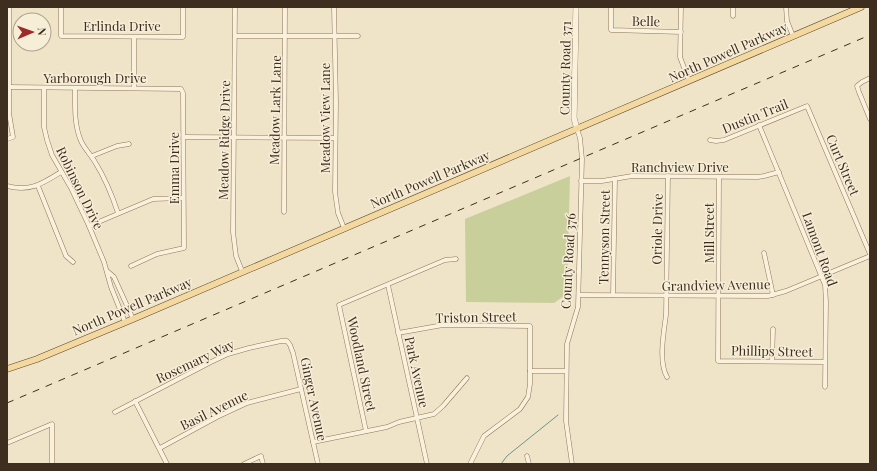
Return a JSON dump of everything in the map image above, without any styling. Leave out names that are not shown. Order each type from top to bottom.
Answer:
[{"type":"main road","name":"North Powell Parkway","points":[[7,369],[36,359],[133,319],[514,154],[689,82],[861,7]]},
{"type":"street","points":[[7,139],[13,137],[9,113],[9,7]]},
{"type":"street","name":"Erlinda Drive","points":[[61,7],[61,36],[134,37],[183,37],[183,7]]},
{"type":"street","name":"Meadow Ridge Drive","points":[[235,7],[234,245],[242,271]]},
{"type":"street","name":"Meadow Lark Lane","points":[[284,212],[285,7]]},
{"type":"street","name":"Meadow View Lane","points":[[334,7],[336,203],[344,228]]},
{"type":"street","name":"County Road 371","points":[[576,7],[574,118],[577,129]]},
{"type":"street","name":"Belle","points":[[611,7],[611,30],[681,32]]},
{"type":"street","points":[[682,7],[680,58],[689,82]]},
{"type":"street","points":[[733,7],[733,16]]},
{"type":"street","points":[[786,7],[788,21],[793,36]]},
{"type":"street","points":[[235,36],[358,36]]},
{"type":"street","points":[[134,37],[134,88]]},
{"type":"street","points":[[870,78],[857,86],[870,119]]},
{"type":"street","name":"Yarborough Drive","points":[[9,87],[75,89],[181,89]]},
{"type":"street","name":"Robinson Drive","points":[[44,88],[44,127],[52,155],[71,188],[89,226],[125,322]]},
{"type":"street","points":[[75,89],[75,118],[81,142],[92,156],[111,193],[118,213]]},
{"type":"street","name":"Emma Drive","points":[[131,266],[157,254],[184,248],[184,137],[183,93],[181,89]]},
{"type":"street","name":"Dustin Trail","points":[[710,140],[724,140],[807,106]]},
{"type":"street","name":"Curt Street","points":[[807,106],[870,255]]},
{"type":"street","name":"Lamont Road","points":[[759,125],[822,277],[826,295],[825,387]]},
{"type":"street","name":"County Road 376","points":[[572,464],[566,421],[566,371],[567,344],[578,307],[579,295],[581,181],[580,138],[577,129]]},
{"type":"street","points":[[184,137],[335,138]]},
{"type":"street","points":[[92,156],[117,146],[129,144]]},
{"type":"street","points":[[7,186],[24,188],[38,186],[61,172]]},
{"type":"street","name":"Ranchview Drive","points":[[581,181],[602,181],[632,176],[764,176],[779,172]]},
{"type":"street","name":"Oriole Drive","points":[[667,377],[663,365],[668,176]]},
{"type":"street","name":"Mill Street","points":[[718,361],[719,177]]},
{"type":"street","name":"Tennyson Street","points":[[613,295],[615,179]]},
{"type":"street","points":[[38,186],[66,256],[73,262]]},
{"type":"street","points":[[89,226],[153,199],[184,198]]},
{"type":"street","points":[[764,253],[773,295]]},
{"type":"street","name":"Grandview Avenue","points":[[579,295],[773,295],[822,277],[870,255]]},
{"type":"street","points":[[388,285],[445,260],[456,260]]},
{"type":"street","name":"Robinson Drive","points":[[106,271],[114,277],[133,319]]},
{"type":"street","name":"Park Avenue","points":[[388,285],[427,464]]},
{"type":"street","name":"Woodland Street","points":[[366,431],[339,305],[388,285]]},
{"type":"street","name":"Triston Street","points":[[398,334],[443,325],[530,326],[530,371]]},
{"type":"street","points":[[772,361],[773,330]]},
{"type":"street","name":"Rosemary Way","points":[[115,412],[228,354],[255,346],[284,340],[287,341]]},
{"type":"street","name":"Ginger Avenue","points":[[287,341],[294,353],[318,464]]},
{"type":"street","name":"Phillips Street","points":[[718,361],[825,362]]},
{"type":"street","points":[[470,464],[484,436],[514,413],[524,403],[530,391],[530,371],[566,371]]},
{"type":"street","points":[[313,442],[387,427],[434,414],[467,378]]},
{"type":"street","name":"Basil Avenue","points":[[160,448],[222,414],[247,403],[301,389]]},
{"type":"street","points":[[135,401],[168,464]]},
{"type":"street","points":[[7,443],[52,424],[52,464]]},
{"type":"street","points":[[244,464],[261,456],[263,464]]},
{"type":"street","points":[[527,456],[529,464]]},
{"type":"green space","points":[[570,176],[567,294],[554,303],[466,302],[465,219]]},
{"type":"waterway","points":[[501,464],[507,456],[558,415]]},
{"type":"railway","points":[[7,403],[870,35]]}]
